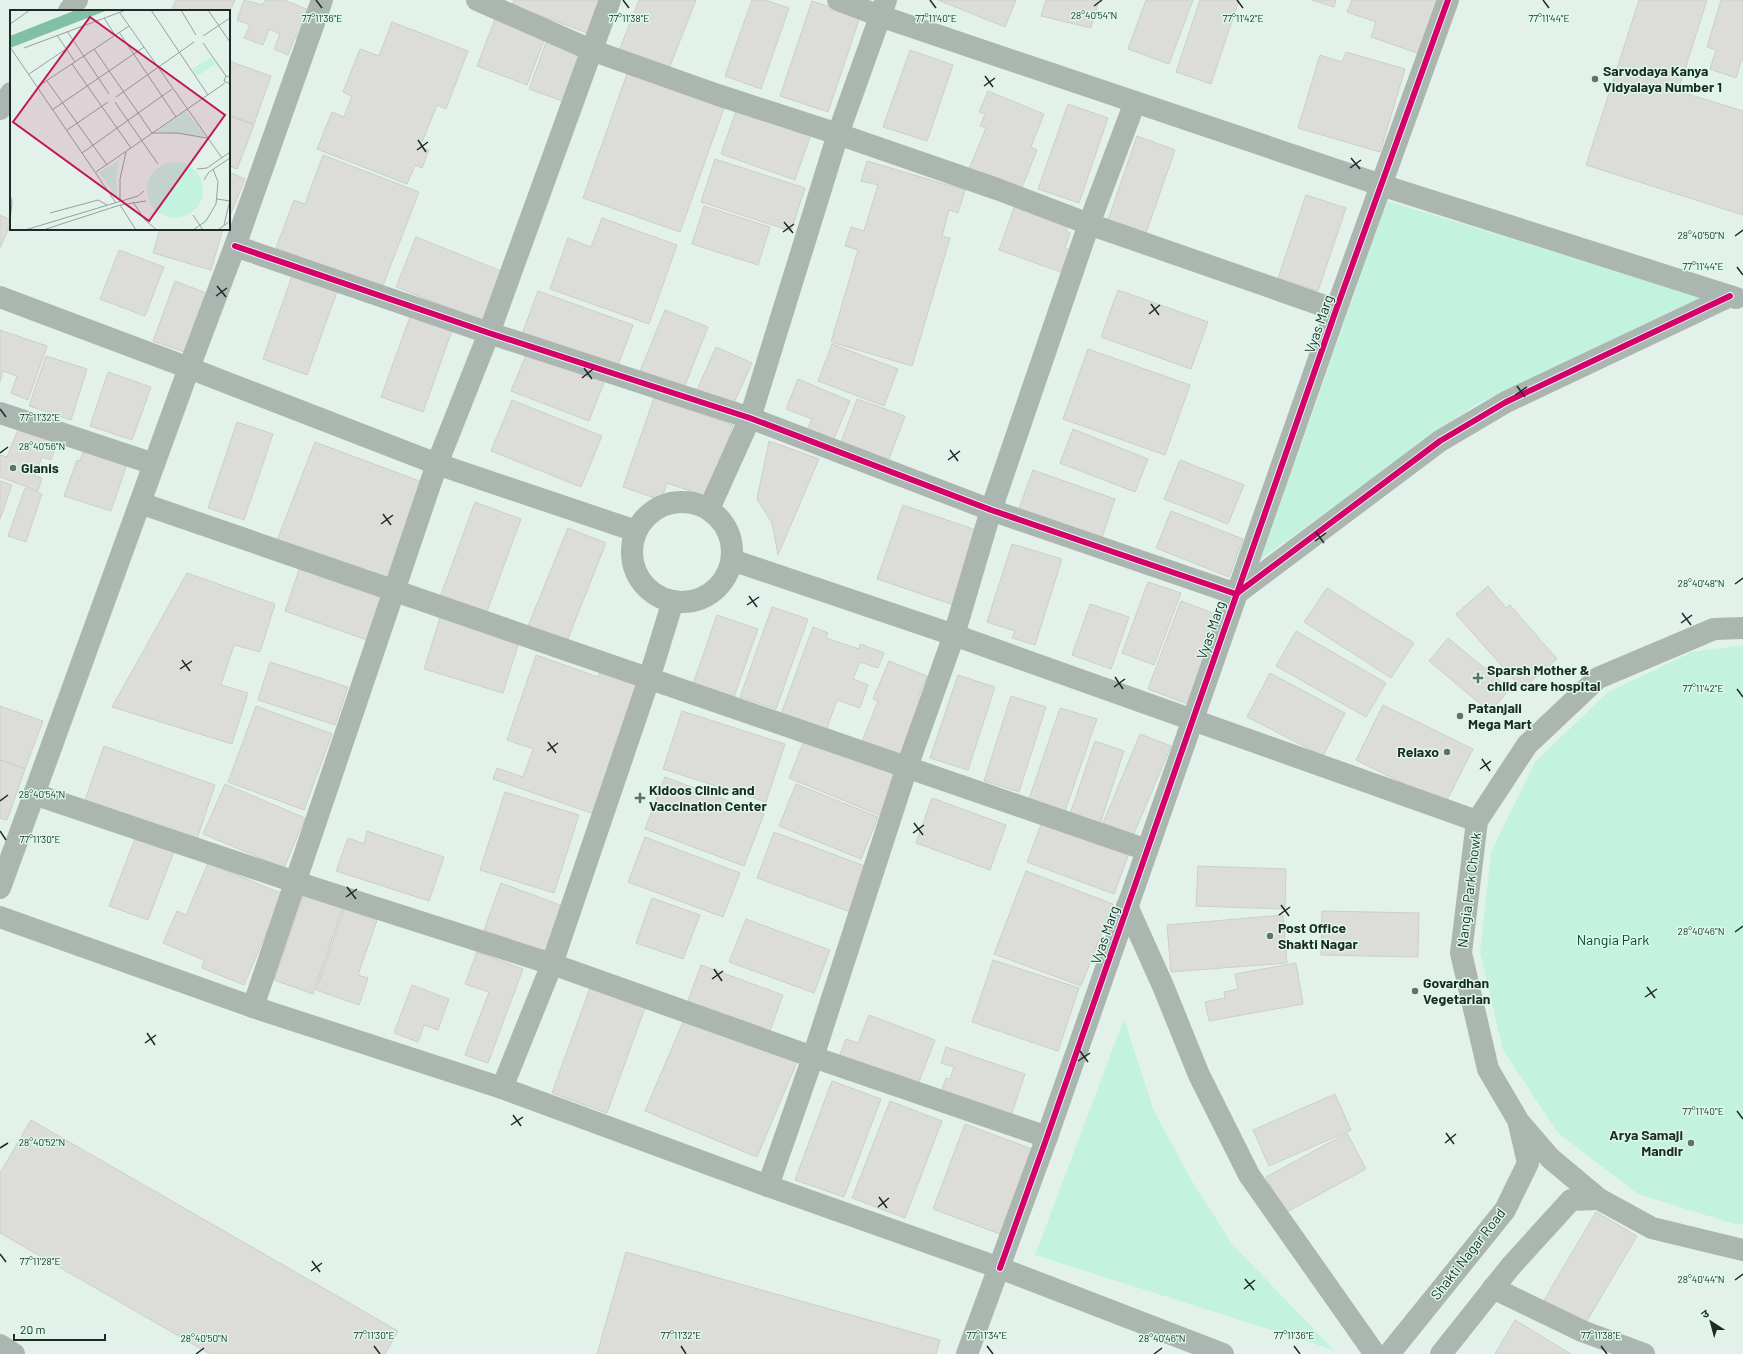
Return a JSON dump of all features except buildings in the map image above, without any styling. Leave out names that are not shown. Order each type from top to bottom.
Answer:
[{"type":"street","points":[[70,10],[77,0]]},
{"type":"street","points":[[0,888],[189,368],[235,246],[322,0]]},
{"type":"street","points":[[477,0],[591,50],[718,95],[838,134],[997,189],[1089,224],[1336,310]]},
{"type":"street","points":[[252,1007],[395,591],[437,464],[489,333],[610,0]]},
{"type":"street","points":[[838,0],[883,8],[1135,102],[1381,185],[1737,298]]},
{"type":"street","name":"Vyas Marg","points":[[968,1354],[1047,1136],[1336,310],[1448,0]]},
{"type":"street","points":[[709,509],[750,418],[838,134],[883,8]]},
{"type":"street","points":[[0,109],[10,94]]},
{"type":"street","points":[[768,1186],[813,1057],[907,767],[954,635],[991,510],[1089,224],[1135,102]]},
{"type":"street","points":[[235,246],[489,333],[750,418],[991,510],[1236,594],[1447,437],[1506,402],[1737,298]]},
{"type":"street","points":[[0,297],[437,464],[636,531]]},
{"type":"street","points":[[0,413],[154,464]]},
{"type":"street","points":[[676,502],[693,503],[709,509],[720,519],[728,531],[733,545],[732,560],[721,584],[699,599],[673,601],[656,595],[643,583],[634,567],[632,549],[636,531],[646,518],[660,507],[676,502]]},
{"type":"street","points":[[140,503],[1147,850]]},
{"type":"street","points":[[732,560],[954,635],[1477,821]]},
{"type":"street","points":[[502,1088],[552,964],[649,679],[673,601]]},
{"type":"street","name":"Nangia Park Chowk","points":[[1743,628],[1714,629],[1598,678],[1527,745],[1477,821],[1461,953],[1488,1068],[1519,1122],[1550,1158],[1599,1199],[1652,1228],[1743,1250]]},
{"type":"street","points":[[34,794],[295,882],[552,964],[813,1057],[1047,1136]]},
{"type":"street","points":[[1127,906],[1163,986],[1199,1075],[1249,1175],[1375,1354]]},
{"type":"street","points":[[0,917],[252,1007],[502,1088],[768,1186],[1000,1268],[1223,1354]]},
{"type":"street","name":"Shakti Nagar Road","points":[[1389,1354],[1505,1210],[1528,1163],[1519,1122]]},
{"type":"street","points":[[1441,1354],[1511,1266],[1571,1200],[1599,1199]]},
{"type":"street","points":[[1494,1288],[1582,1331],[1644,1354]]},
{"type":"street","points":[[0,1345],[14,1354]]},
{"type":"green space","points":[[1387,201],[1702,297],[1475,405],[1261,559]]},
{"type":"green space","name":"Nangia Park","points":[[1743,645],[1743,1224],[1734,1224],[1638,1194],[1558,1133],[1503,1050],[1480,952],[1491,852],[1535,762],[1608,692],[1692,652]]},
{"type":"green space","points":[[1124,1019],[1154,1111],[1192,1181],[1232,1244],[1334,1350],[1035,1255]]},
{"type":"cycle path","points":[[1000,1268],[1336,310],[1448,0]]},
{"type":"cycle path","points":[[235,246],[489,333],[750,418],[991,510],[1236,594],[1440,441],[1506,402],[1730,296]]},
{"type":"place","name":"Sarvodaya Kanya Vidyalaya Number 1","points":[[1595,79]]},
{"type":"place","name":"Gianis","points":[[13,468]]},
{"type":"place","name":"Sparsh Mother & child care hospital","points":[[1478,678]]},
{"type":"place","name":"Patanjali Mega Mart","points":[[1460,716]]},
{"type":"place","name":"Relaxo","points":[[1447,752]]},
{"type":"place","name":"Kidoos Clinic and Vaccination Center","points":[[640,798]]},
{"type":"place","name":"Post Office Shakti Nagar","points":[[1270,936]]},
{"type":"place","name":"Govardhan Vegetarian","points":[[1415,991]]},
{"type":"place","name":"Arya Samaji Mandir","points":[[1691,1143]]}]
